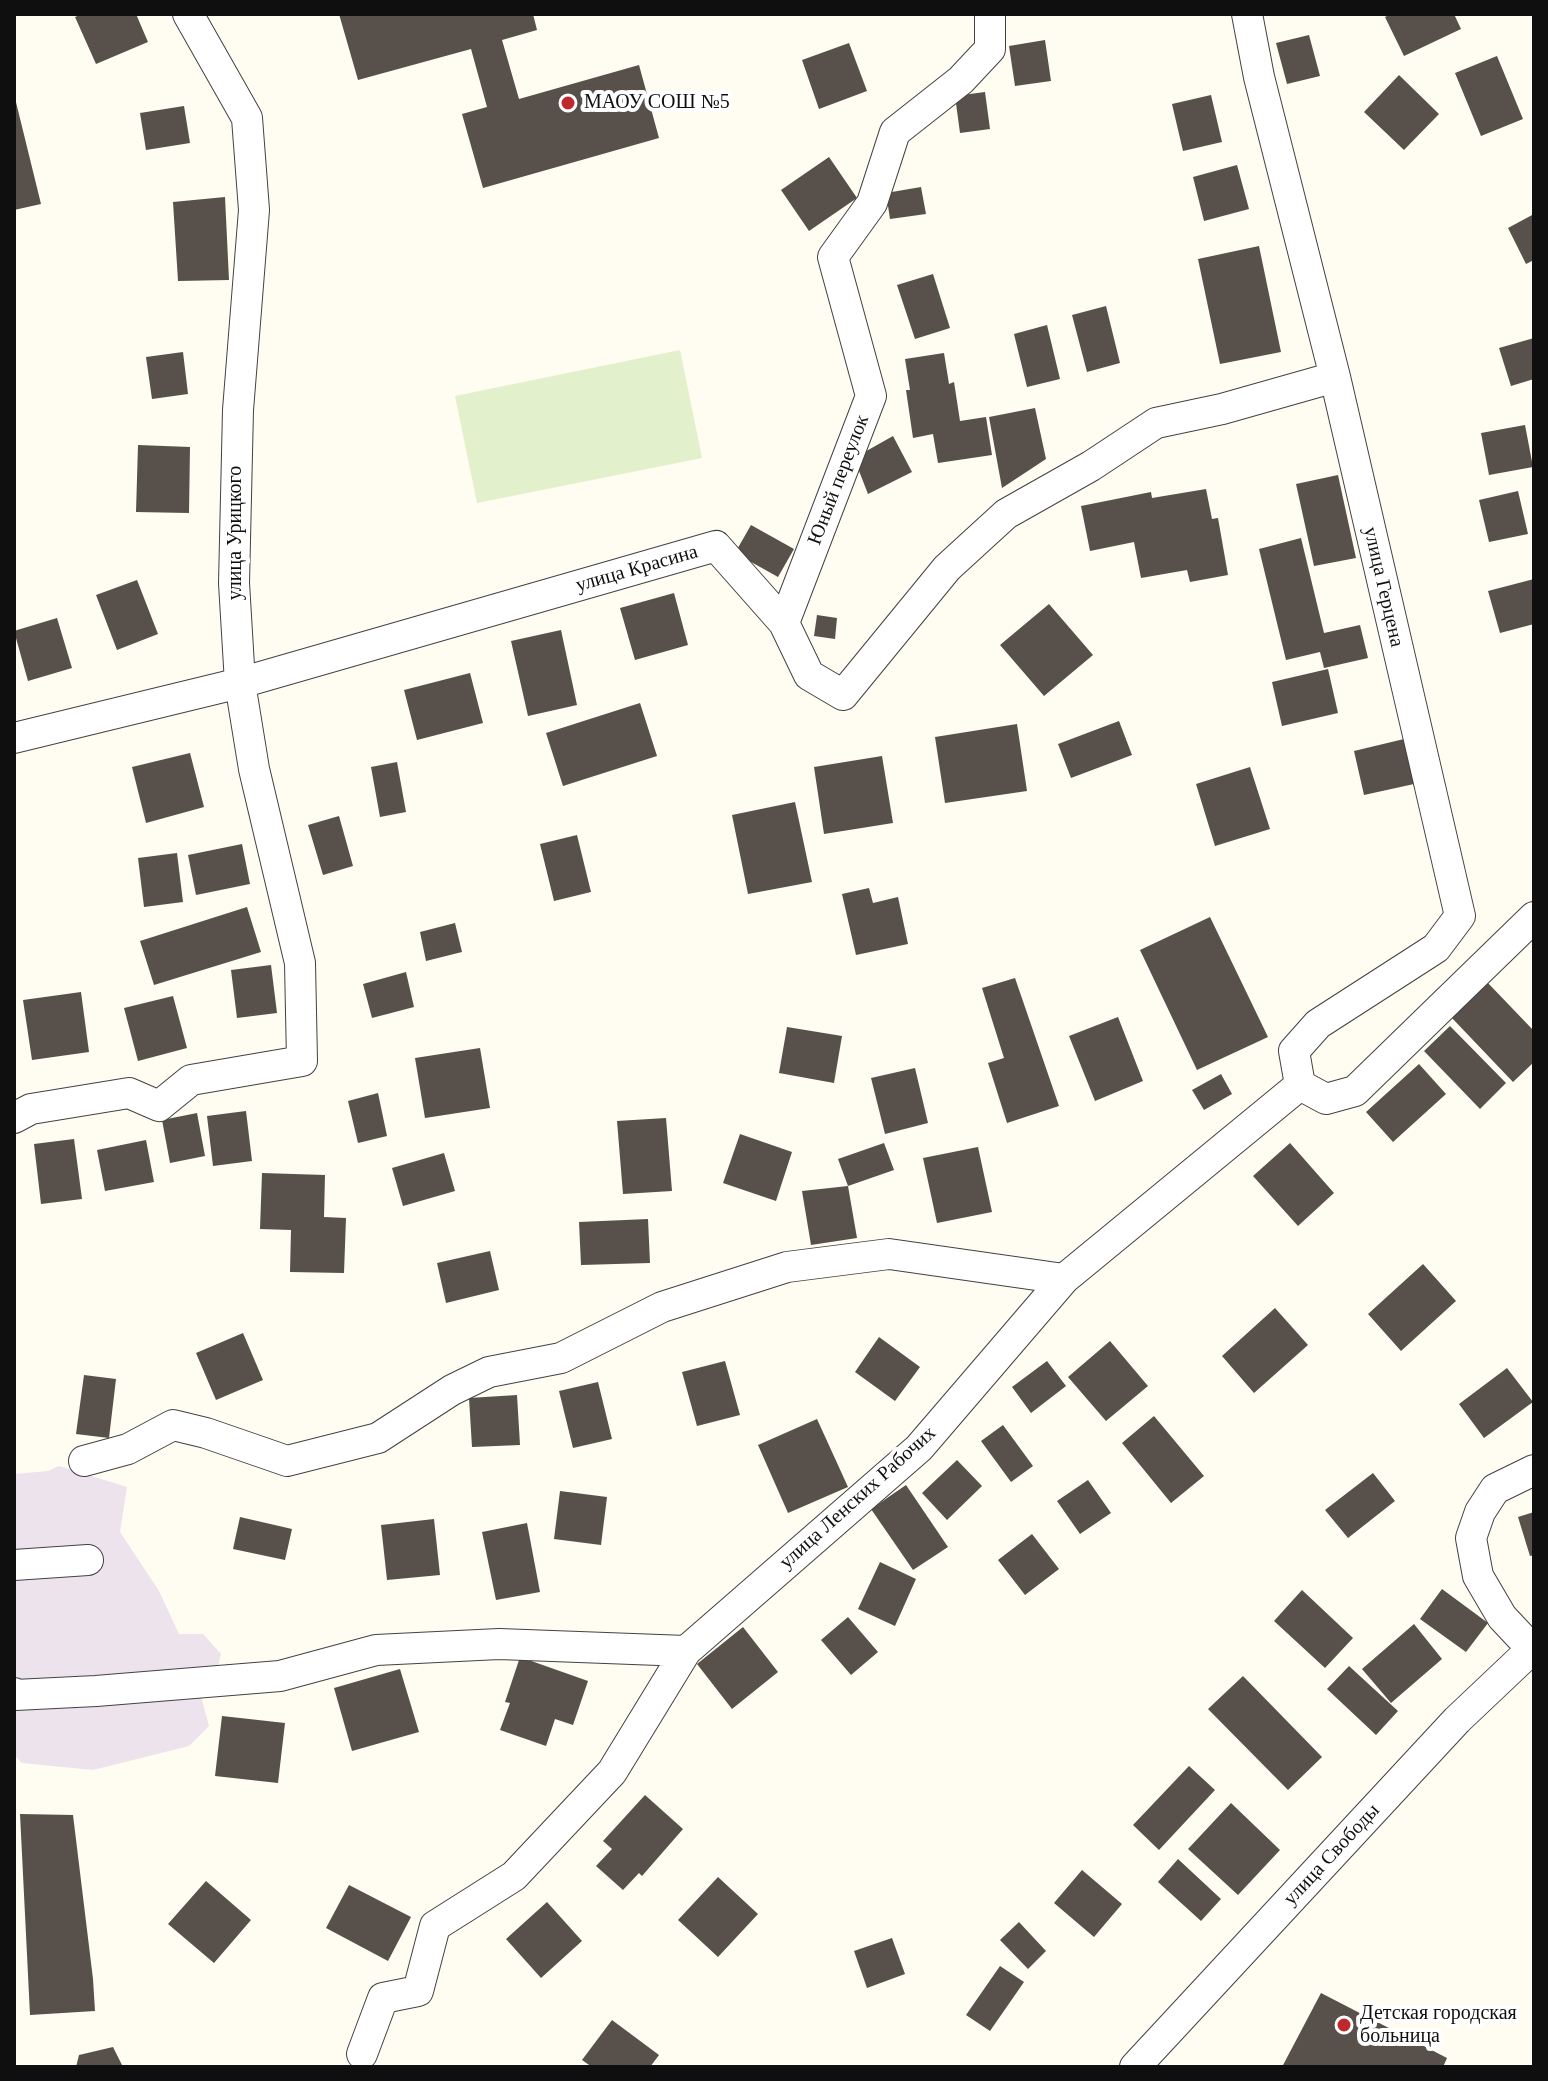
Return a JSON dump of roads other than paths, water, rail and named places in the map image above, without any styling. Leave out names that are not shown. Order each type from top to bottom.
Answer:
[{"type":"street","name":"улица Урицкого","points":[[14,1118],[31,1109],[129,1093],[159,1106],[191,1080],[302,1061],[300,963],[254,769],[240,683],[234,583],[238,410],[254,210],[247,118],[188,14]]},
{"type":"street","name":"Юный переулок","points":[[784,623],[871,396],[833,257],[872,203],[895,132],[961,80],[990,49],[990,14]]},
{"type":"street","name":"улица Герцена","points":[[1247,14],[1259,77],[1335,377],[1460,916],[1436,948],[1318,1024],[1294,1051],[1300,1085]]},
{"type":"street","name":"улица Красина","points":[[14,738],[240,683],[716,546],[784,623],[809,675],[843,695],[947,568],[1006,514],[1091,466],[1156,423],[1222,409],[1335,377]]},
{"type":"street","points":[[1300,1085],[1326,1099],[1355,1091],[1534,917]]},
{"type":"street","name":"улица Ленских Рабочих","points":[[362,2054],[383,1998],[418,1991],[435,1926],[514,1876],[612,1772],[686,1651],[919,1448],[1064,1279],[1300,1085]]},
{"type":"street","points":[[84,1461],[128,1449],[173,1425],[287,1461],[378,1438],[452,1390],[489,1372],[561,1358],[662,1307],[787,1267],[889,1254],[1064,1279]]},
{"type":"street","points":[[1533,1649],[1502,1617],[1478,1576],[1471,1538],[1480,1512],[1495,1489],[1534,1470]]},
{"type":"street","points":[[14,1565],[88,1560]]},
{"type":"street","points":[[14,1693],[96,1691],[280,1676],[376,1650],[499,1644],[686,1651]]},
{"type":"street","name":"улица Свободы","points":[[1135,2067],[1457,1720],[1533,1649]]},
{"type":"place","name":"МАОУ СОШ №5","points":[[568,103]]},
{"type":"place","name":"Детская городская больница","points":[[1344,2025]]}]
